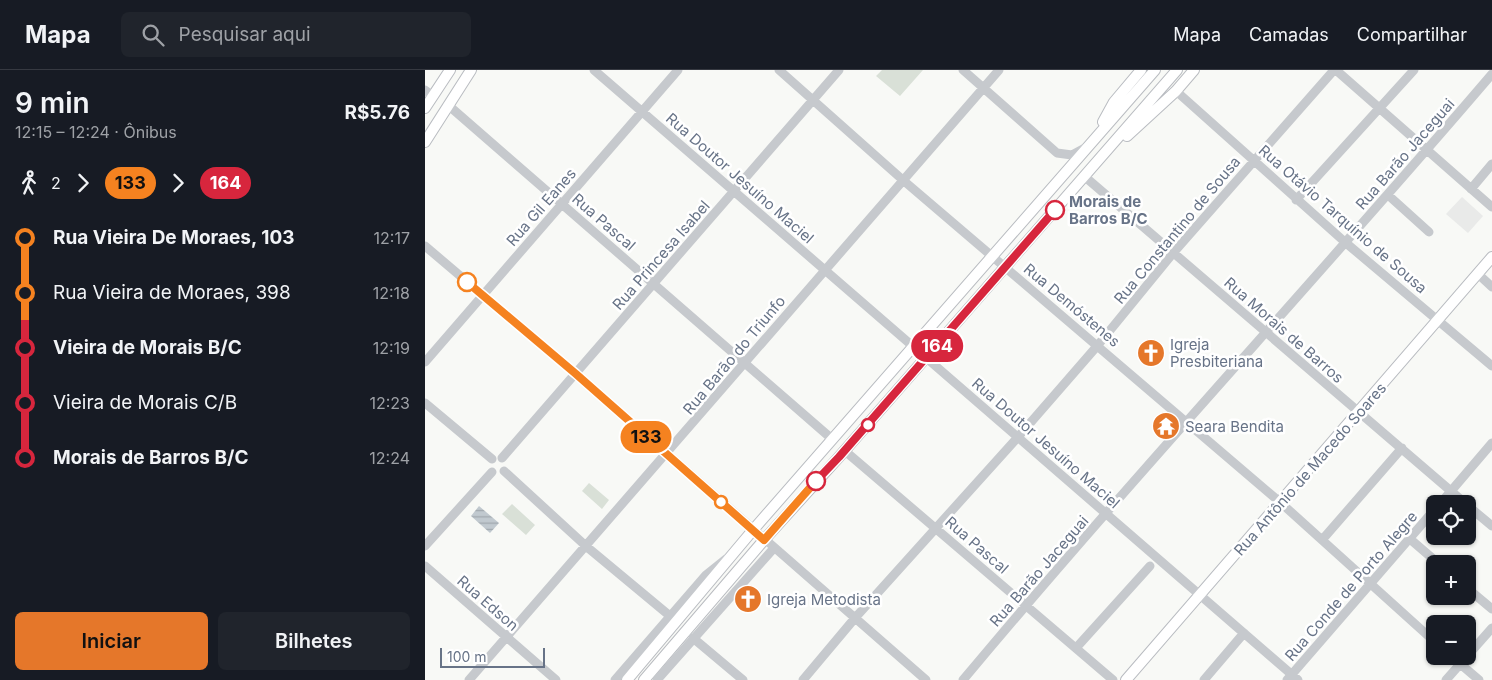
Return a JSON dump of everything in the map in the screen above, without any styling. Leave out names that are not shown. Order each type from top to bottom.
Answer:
[{"type":"main road","points":[[425,108],[429,93],[450,70]]},
{"type":"main road","points":[[425,142],[471,70]]},
{"type":"main road","points":[[1095,138],[1114,102],[1141,70]]},
{"type":"main road","points":[[627,680],[732,554],[912,346],[1155,70]]},
{"type":"main road","points":[[644,680],[764,540],[845,451],[1177,70]]},
{"type":"main road","points":[[1115,142],[1129,134],[1176,91],[1195,70]]},
{"type":"main road","name":"Rua Antônio de Macedo Soares","points":[[1126,680],[1492,257]]},
{"type":"street","name":"Rua Doutor Jesuíno Maciel","points":[[594,70],[1244,632],[1293,678]]},
{"type":"street","name":"Rua Gil Eanes","points":[[425,362],[677,70]]},
{"type":"street","name":"Rua Demóstenes","points":[[779,70],[904,181],[1281,502],[1369,585],[1426,634]]},
{"type":"street","name":"Rua Princesa Isabel","points":[[502,458],[839,70]]},
{"type":"street","points":[[963,70],[1057,153],[1072,155],[1087,146]]},
{"type":"street","name":"Rua Barão do Triunfo","points":[[469,680],[667,455],[999,70]]},
{"type":"street","points":[[1335,70],[1428,149],[1492,207]]},
{"type":"street","name":"Rua Constantino de Sousa","points":[[803,680],[855,618],[1018,438],[1098,346],[1174,252],[1335,70]]},
{"type":"street","points":[[1296,200],[1414,70]]},
{"type":"street","name":"Rua Barão Jaceguai","points":[[963,680],[1185,422],[1346,243],[1492,74]]},
{"type":"street","name":"Rua Otávio Tarquínio de Sousa","points":[[1176,91],[1296,200],[1492,366]]},
{"type":"street","name":"Rua Pascal","points":[[448,105],[832,439]]},
{"type":"street","points":[[1471,188],[1492,164]]},
{"type":"street","name":"Rua Morais de Barros","points":[[1084,176],[1456,495]]},
{"type":"street","points":[[1387,196],[1429,232]]},
{"type":"street","points":[[425,246],[576,374],[926,680]]},
{"type":"street","points":[[1478,274],[1492,286]]},
{"type":"street","points":[[425,403],[492,459]]},
{"type":"street","points":[[1448,495],[1492,443]]},
{"type":"street","points":[[1322,540],[1402,448]]},
{"type":"street","name":"Rua Pascal","points":[[845,451],[937,527],[1113,680]]},
{"type":"street","points":[[492,459],[502,458],[506,465],[505,471]]},
{"type":"street","points":[[492,459],[489,467],[492,472],[497,474],[505,471]]},
{"type":"street","points":[[505,471],[587,547],[670,616]]},
{"type":"street","points":[[425,546],[492,472]]},
{"type":"street","name":"Rua Morais de Barros","points":[[1476,512],[1492,526]]},
{"type":"street","name":"Rua Conde de Porto Alegre","points":[[1293,678],[1426,519]]},
{"type":"street","points":[[1409,538],[1429,555]]},
{"type":"street","points":[[657,680],[773,548]]},
{"type":"street","points":[[615,680],[706,575],[732,554]]},
{"type":"street","name":"Rua Edson","points":[[425,566],[556,680]]},
{"type":"street","points":[[1076,648],[1151,566]]},
{"type":"street","points":[[1476,596],[1492,609]]},
{"type":"street","points":[[1476,647],[1492,628]]},
{"type":"street","points":[[1204,680],[1244,632]]},
{"type":"street","points":[[693,638],[743,680]]},
{"type":"street","points":[[1446,680],[1460,665]]},
{"type":"street","points":[[1462,665],[1479,680]]},
{"type":"shaded area","points":[[882,70],[923,70],[900,96],[876,76]]},
{"type":"shaded area","points":[[1462,197],[1483,216],[1468,233],[1446,214]]},
{"type":"shaded area","points":[[589,483],[609,500],[602,509],[582,491]]},
{"type":"shaded area","points":[[512,504],[535,525],[526,535],[502,514]]},
{"type":"shaded area","points":[[479,506],[499,523],[490,533],[471,516]]},
{"type":"bus line","name":"164","points":[[816,481],[918,368],[1055,210]]},
{"type":"bus line","name":"133","points":[[467,282],[576,374],[764,540],[816,481]]},
{"type":"place","name":"Morais de Barros B/C","points":[[1055,210]]},
{"type":"place","name":"Igreja Presbiteriana","points":[[1151,353]]},
{"type":"place","name":"Seara Bendita","points":[[1166,426]]},
{"type":"place","name":"Igreja Metodista","points":[[748,599]]}]
